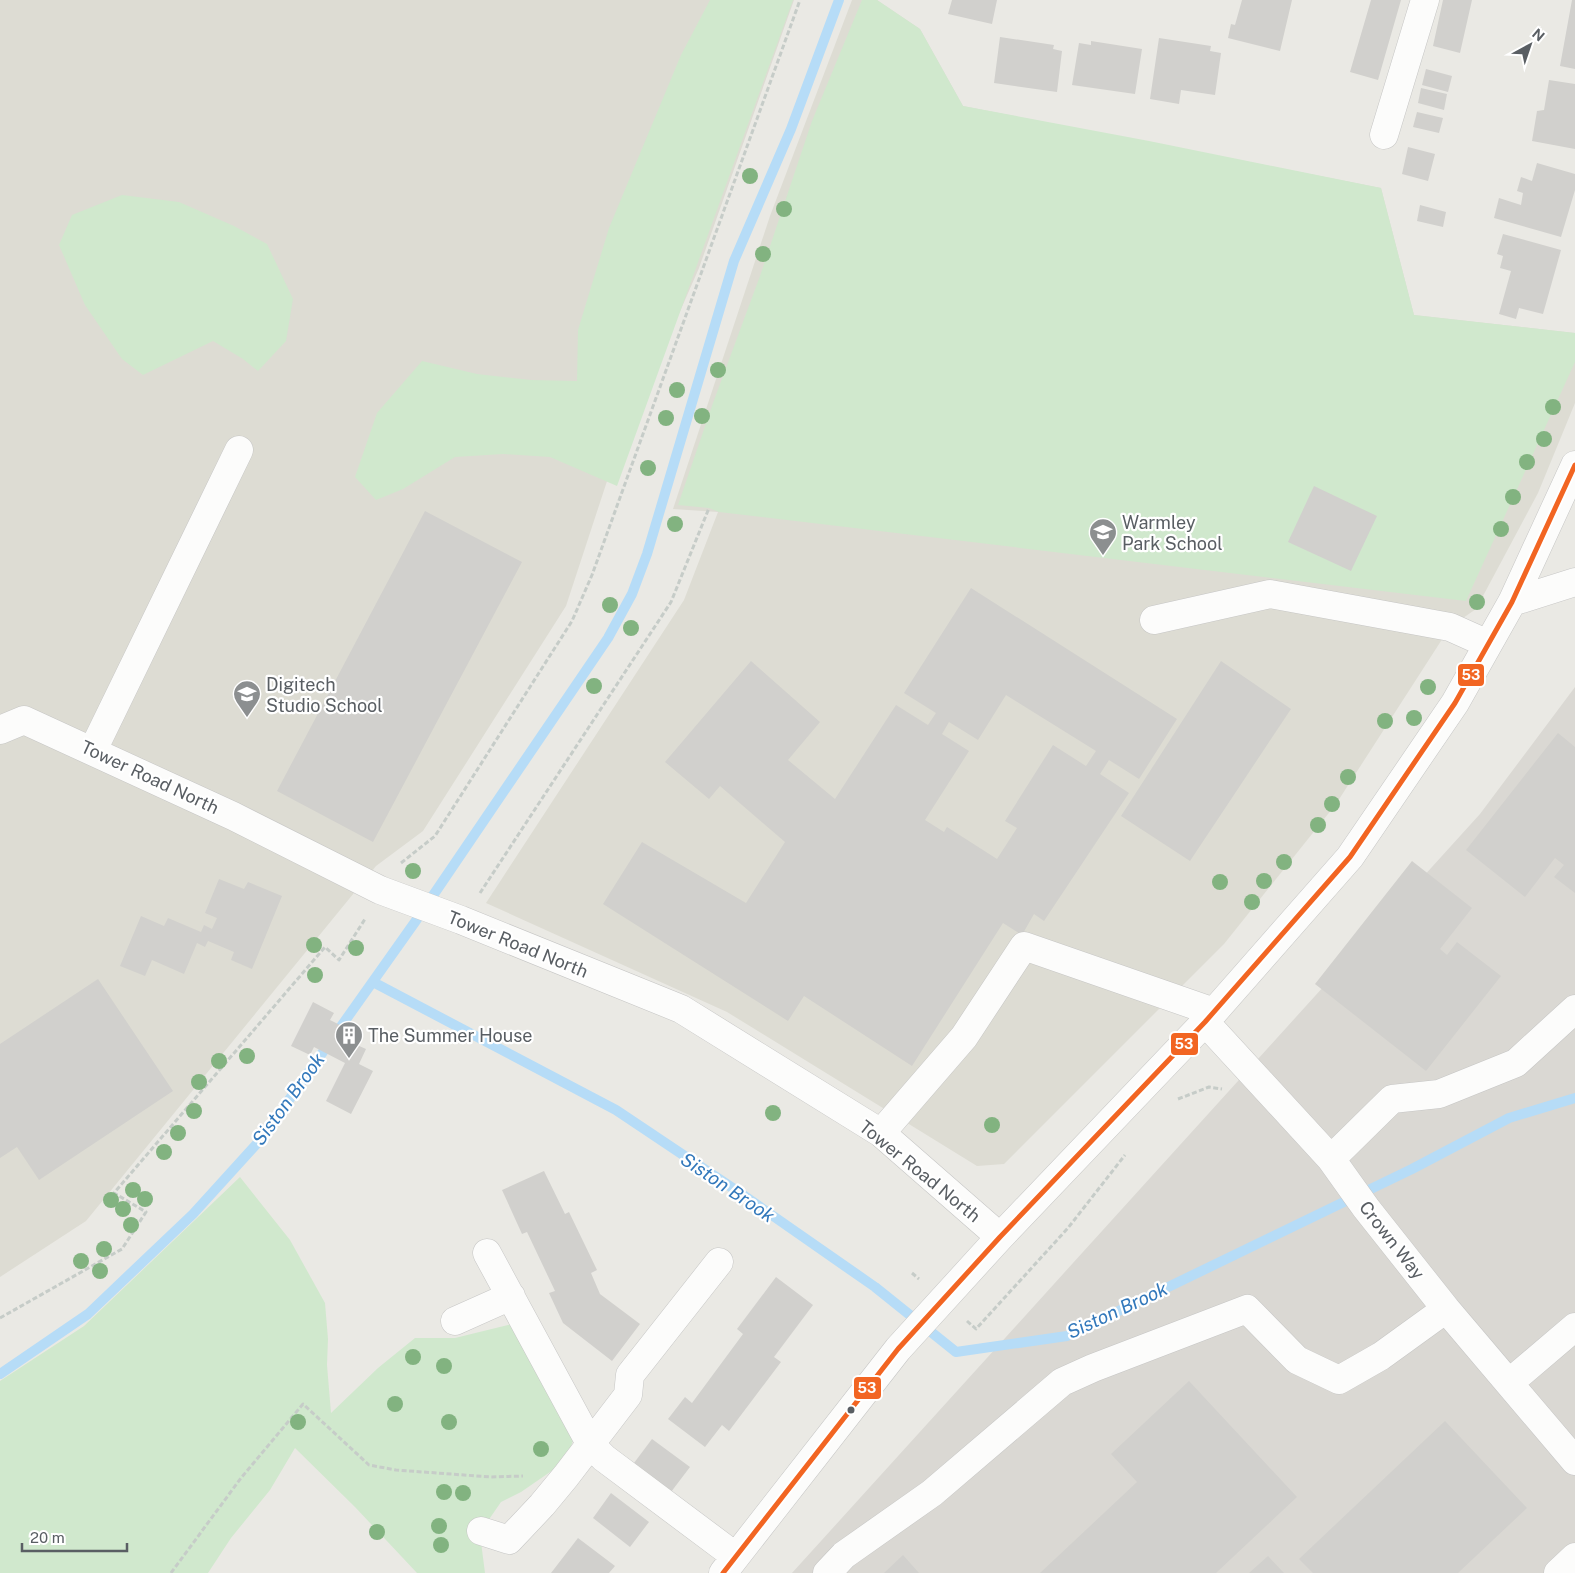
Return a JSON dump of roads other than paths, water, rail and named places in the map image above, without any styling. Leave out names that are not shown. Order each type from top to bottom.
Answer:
[{"type":"street","points":[[1384,135],[1424,0]]},
{"type":"street","points":[[93,750],[238,450]]},
{"type":"street","points":[[487,1253],[591,1445],[729,1565],[898,1349],[1000,1237],[1209,1017],[1350,857],[1455,703],[1512,602],[1575,466]]},
{"type":"street","points":[[1512,602],[1575,582]]},
{"type":"street","points":[[1154,620],[1270,594],[1450,627],[1488,644]]},
{"type":"street","name":"Tower Road North","points":[[0,730],[24,720],[93,750],[233,816],[387,893],[457,919],[681,1009],[881,1134],[1000,1237]]},
{"type":"street","points":[[881,1134],[964,1037],[1024,946],[1209,1017]]},
{"type":"street","points":[[1326,1153],[1392,1099],[1439,1094],[1516,1063],[1575,1009]]},
{"type":"street","name":"Crown Way","points":[[1209,1017],[1326,1153],[1366,1208],[1446,1309],[1575,1461]]},
{"type":"street","points":[[481,1531],[509,1540],[542,1505],[591,1445],[628,1395],[630,1375],[719,1262]]},
{"type":"street","points":[[455,1321],[511,1296]]},
{"type":"street","points":[[827,1573],[844,1555],[932,1493],[1062,1382],[1093,1368],[1247,1309],[1297,1360],[1339,1380],[1381,1356],[1446,1309]]},
{"type":"street","points":[[1508,1383],[1575,1327]]},
{"type":"street","points":[[1558,1573],[1575,1558]]},
{"type":"waterway","points":[[0,1374],[88,1314],[193,1214],[262,1138],[415,922],[608,638],[632,594],[647,554],[734,261],[791,129],[839,0]]},
{"type":"waterway","name":"Siston Brook","points":[[373,982],[616,1110],[875,1287],[956,1352],[1067,1336],[1412,1169],[1509,1118],[1575,1098]]},
{"type":"place","name":"Warmley Park School","points":[[1103,556]]},
{"type":"place","name":"Digitech Studio School","points":[[247,718]]},
{"type":"place","name":"The Summer House","points":[[349,1059]]}]
